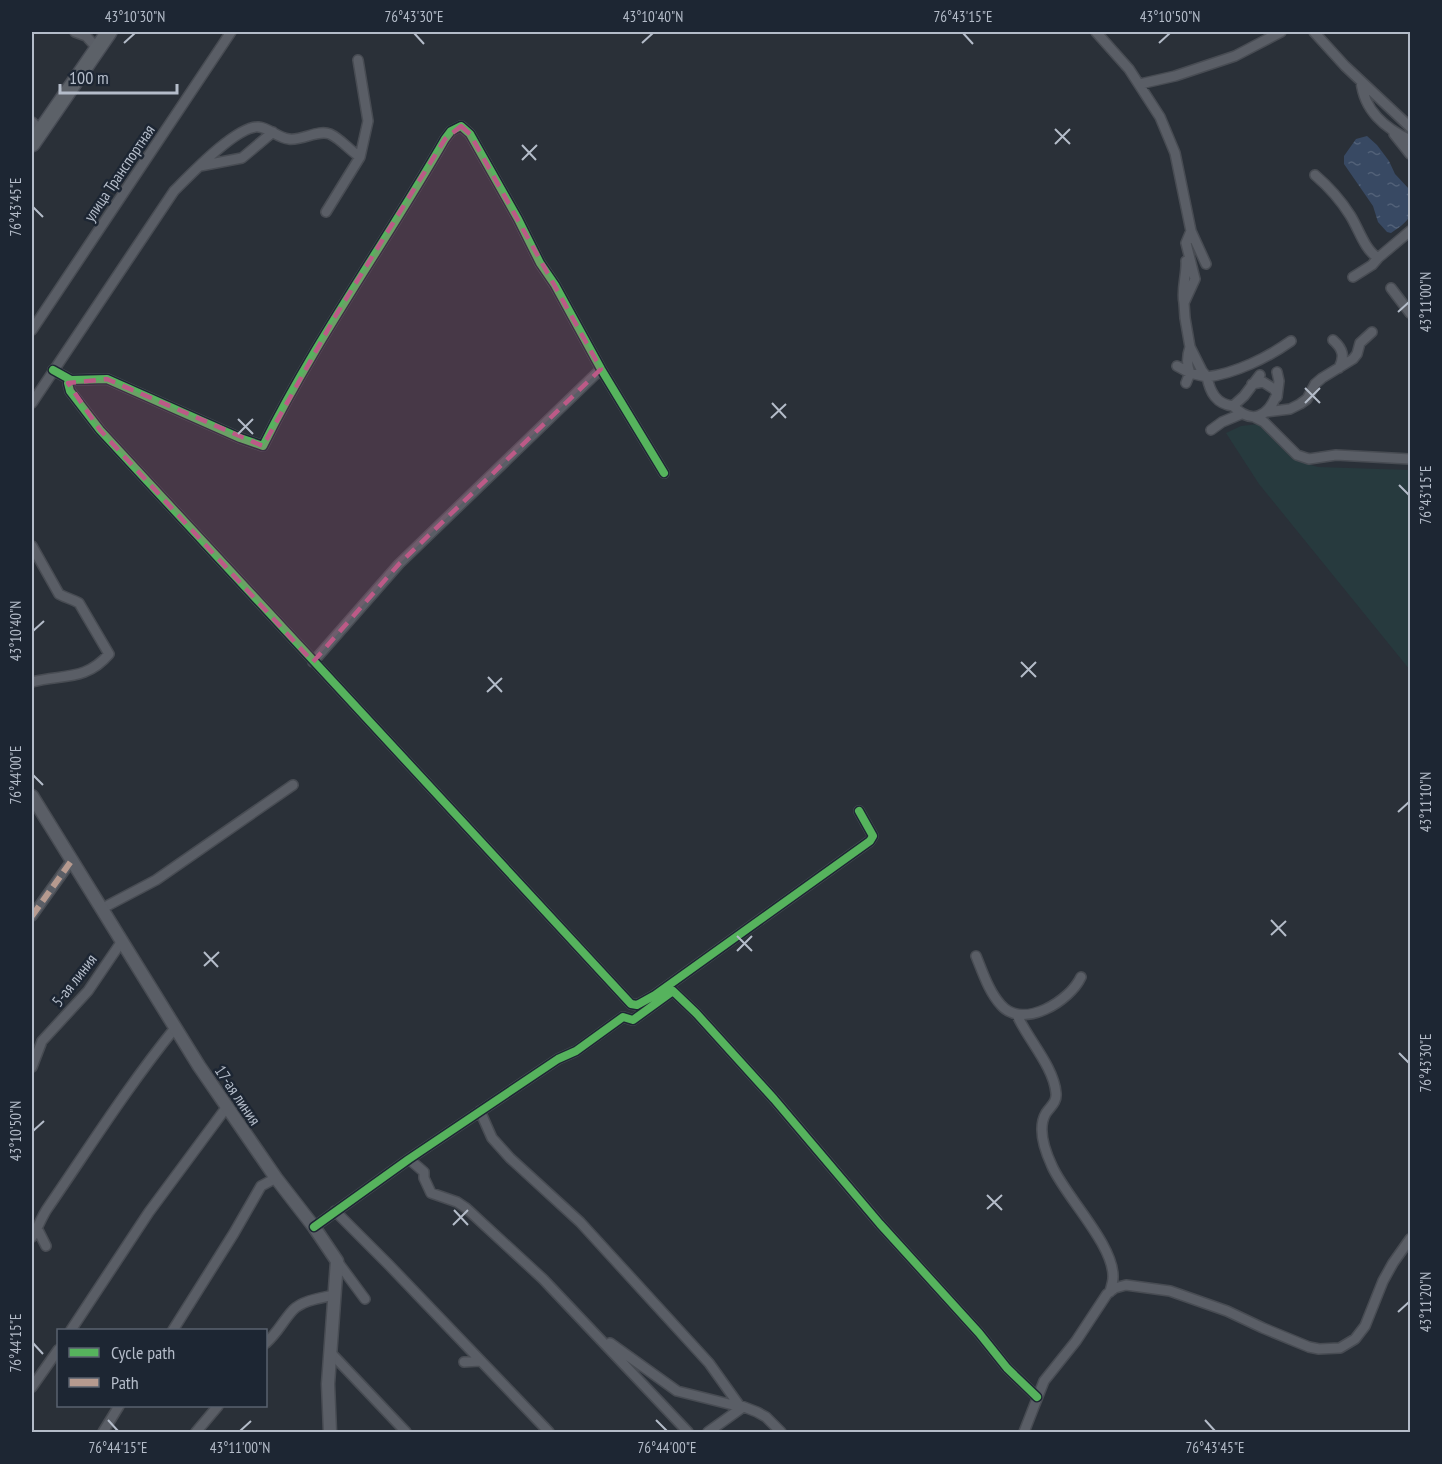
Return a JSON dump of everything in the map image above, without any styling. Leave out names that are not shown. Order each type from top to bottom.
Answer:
[{"type":"main road","points":[[32,144],[36,126],[109,32]]},
{"type":"street","points":[[75,32],[86,36],[97,48]]},
{"type":"street","name":"улица Транспортная","points":[[32,330],[231,32]]},
{"type":"street","points":[[1096,32],[1129,69],[1160,117],[1175,153],[1191,231],[1206,264]]},
{"type":"street","points":[[1140,84],[1175,76],[1235,56],[1281,32]]},
{"type":"street","points":[[1314,32],[1410,127]]},
{"type":"street","points":[[326,212],[360,157],[368,121],[358,60]]},
{"type":"street","points":[[1361,81],[1362,92],[1379,121],[1393,132],[1410,140]]},
{"type":"street","points":[[53,370],[71,381],[107,379],[263,446],[336,315],[445,139],[451,131],[461,126],[470,134],[540,263],[664,473]]},
{"type":"street","points":[[32,403],[174,191],[214,153],[250,127],[260,127],[291,140],[326,133],[360,157]]},
{"type":"street","points":[[197,167],[242,158],[273,132]]},
{"type":"street","points":[[1393,132],[1410,154]]},
{"type":"street","points":[[1315,175],[1342,203],[1370,253],[1378,258]]},
{"type":"street","points":[[1191,231],[1186,243],[1195,279],[1184,303],[1190,347],[1208,377],[1209,388],[1225,413],[1254,417],[1264,422],[1297,455],[1309,459],[1336,455],[1410,459]]},
{"type":"street","points":[[1353,277],[1372,265],[1410,231]]},
{"type":"street","points":[[1391,288],[1410,313]]},
{"type":"street","points":[[1254,417],[1266,412],[1283,410],[1307,399],[1313,392],[1315,384],[1357,354],[1360,343],[1372,332]]},
{"type":"street","points":[[1333,340],[1347,360]]},
{"type":"street","points":[[1177,366],[1190,373],[1208,377],[1221,375],[1280,349],[1291,341]]},
{"type":"street","points":[[1190,347],[1187,357],[1187,368],[1190,373]]},
{"type":"street","points":[[313,662],[399,564],[601,369]]},
{"type":"street","points":[[1266,412],[1272,407],[1277,394],[1279,381],[1277,372]]},
{"type":"street","points":[[1186,383],[1190,373]]},
{"type":"street","points":[[1216,399],[1226,406],[1233,406],[1260,375]]},
{"type":"street","points":[[71,381],[68,383],[70,391],[100,430],[631,1004],[637,1005],[654,995],[870,842],[873,836],[859,811]]},
{"type":"street","points":[[1252,384],[1263,382],[1274,389],[1283,410]]},
{"type":"street","points":[[1233,406],[1238,416]]},
{"type":"street","points":[[1211,430],[1238,416]]},
{"type":"street","points":[[32,546],[59,594],[79,603],[110,654],[101,663],[80,674],[32,682]]},
{"type":"street","points":[[101,909],[156,880],[167,870],[293,785]]},
{"type":"street","name":"17-ая линия","points":[[32,796],[226,1108],[337,1261]]},
{"type":"street","points":[[32,916],[72,860]]},
{"type":"street","name":"5-ая линия","points":[[32,1067],[42,1041],[88,991],[122,941]]},
{"type":"street","points":[[976,956],[1001,1006],[1017,1015],[1041,1011],[1061,1002],[1073,991],[1081,977]]},
{"type":"street","points":[[314,1227],[409,1159],[558,1059],[576,1051],[623,1017],[633,1020],[674,991],[774,1099],[880,1224],[979,1333],[1007,1368],[1037,1398]]},
{"type":"street","points":[[1017,1015],[1026,1033],[1038,1049],[1052,1078],[1056,1093],[1054,1105],[1047,1112],[1042,1125],[1052,1166],[1101,1243],[1112,1266],[1113,1278],[1110,1292]]},
{"type":"street","points":[[32,1237],[45,1211],[123,1095],[175,1028]]},
{"type":"street","points":[[72,1329],[160,1196],[226,1108]]},
{"type":"street","points":[[480,1111],[492,1138],[510,1158],[579,1222],[709,1363],[727,1386],[732,1397],[743,1407]]},
{"type":"street","points":[[409,1159],[424,1172],[424,1178],[431,1193],[457,1202],[466,1208],[543,1279],[598,1336],[657,1403],[688,1432]]},
{"type":"street","points":[[173,1329],[261,1186],[276,1178]]},
{"type":"street","points":[[335,1211],[549,1432]]},
{"type":"street","points":[[37,1228],[46,1246]]},
{"type":"street","points":[[1024,1432],[1044,1381],[1115,1288],[1126,1285],[1170,1291],[1227,1311],[1309,1347],[1340,1348],[1355,1339],[1365,1326],[1383,1281],[1410,1239]]},
{"type":"street","points":[[330,1432],[328,1400],[337,1261]]},
{"type":"street","points":[[337,1261],[365,1299]]},
{"type":"street","points":[[267,1342],[278,1333],[294,1308],[306,1302],[334,1295]]},
{"type":"street","points":[[598,1336],[622,1350],[677,1391],[757,1412],[766,1417],[781,1432]]},
{"type":"street","points":[[32,1388],[57,1351]]},
{"type":"street","points":[[330,1353],[406,1432]]},
{"type":"street","points":[[464,1362],[480,1361]]},
{"type":"street","points":[[103,1432],[118,1407]]},
{"type":"street","points":[[196,1432],[217,1407]]},
{"type":"street","points":[[708,1432],[743,1407]]},
{"type":"highlighted area","points":[[461,126],[470,134],[601,369],[399,564],[313,662],[100,430],[68,383],[107,379],[263,446],[336,315],[445,139]]},
{"type":"green space","points":[[1259,424],[1300,462],[1318,467],[1410,470],[1410,670],[1259,484],[1226,433],[1241,426]]},
{"type":"water","points":[[1367,136],[1377,145],[1395,174],[1410,190],[1410,216],[1404,224],[1391,233],[1387,232],[1378,222],[1373,206],[1344,164],[1344,156],[1356,139]]},
{"type":"marked path","points":[[32,916],[72,860]]},
{"type":"cycle path","points":[[53,370],[71,380],[107,379],[263,446],[328,329],[445,139],[451,131],[461,126],[470,134],[540,263],[664,473]]},
{"type":"cycle path","points":[[71,380],[68,383],[70,391],[100,430],[631,1004],[637,1005],[655,995],[870,841],[873,836],[859,811]]},
{"type":"cycle path","points":[[314,1227],[409,1159],[558,1059],[576,1051],[623,1017],[633,1020],[673,991],[774,1099],[1007,1368],[1037,1397]]}]
